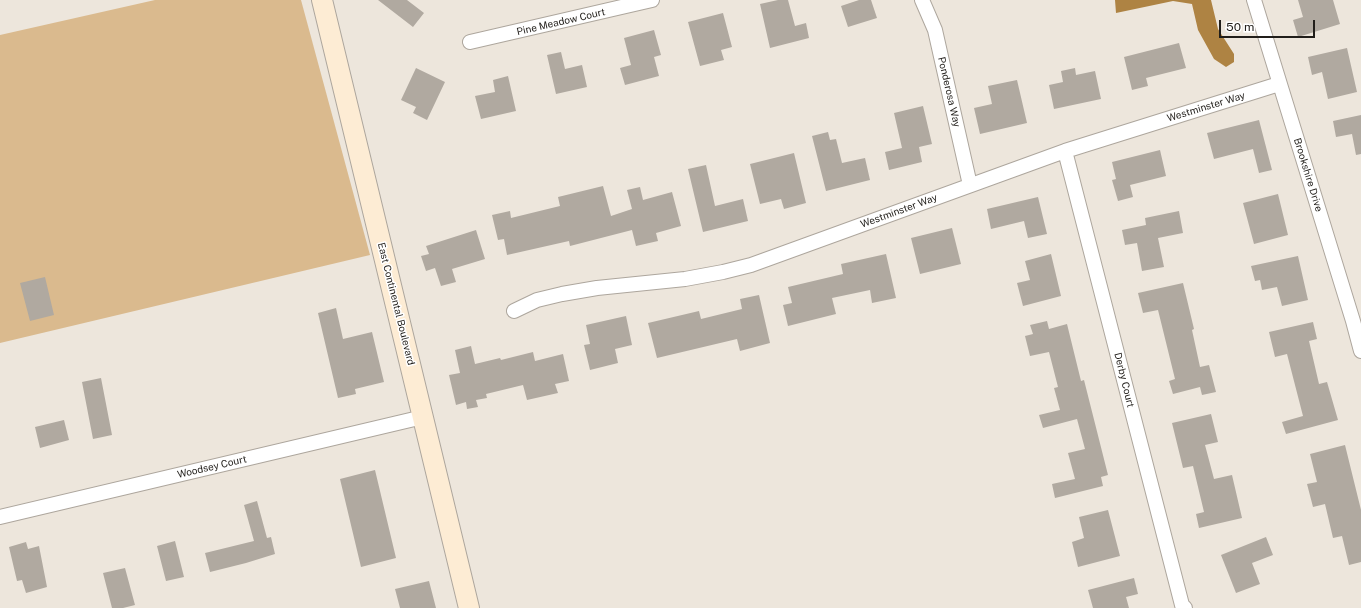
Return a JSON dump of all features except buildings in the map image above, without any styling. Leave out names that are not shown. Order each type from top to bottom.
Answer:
[{"type":"main road","name":"East Continental Boulevard","points":[[322,0],[469,608]]},
{"type":"street","name":"Pine Meadow Court","points":[[470,42],[652,0]]},
{"type":"street","name":"Ponderosa Way","points":[[922,0],[935,30],[970,185]]},
{"type":"street","name":"Brookshire Drive","points":[[1254,0],[1279,84],[1357,320],[1361,351]]},
{"type":"street","name":"Westminster Way","points":[[514,311],[537,300],[562,294],[596,288],[685,279],[722,272],[752,264],[1065,151],[1279,84]]},
{"type":"street","name":"Derby Court","points":[[1065,151],[1184,608]]},
{"type":"street","name":"Woodsey Court","points":[[0,516],[423,417]]},
{"type":"shaded area","points":[[155,0],[301,0],[370,255],[0,343],[0,35]]},
{"type":"shaded area","points":[[1115,0],[1211,0],[1218,29],[1234,54],[1234,62],[1226,67],[1214,59],[1198,30],[1192,4],[1173,1],[1116,13]]}]
